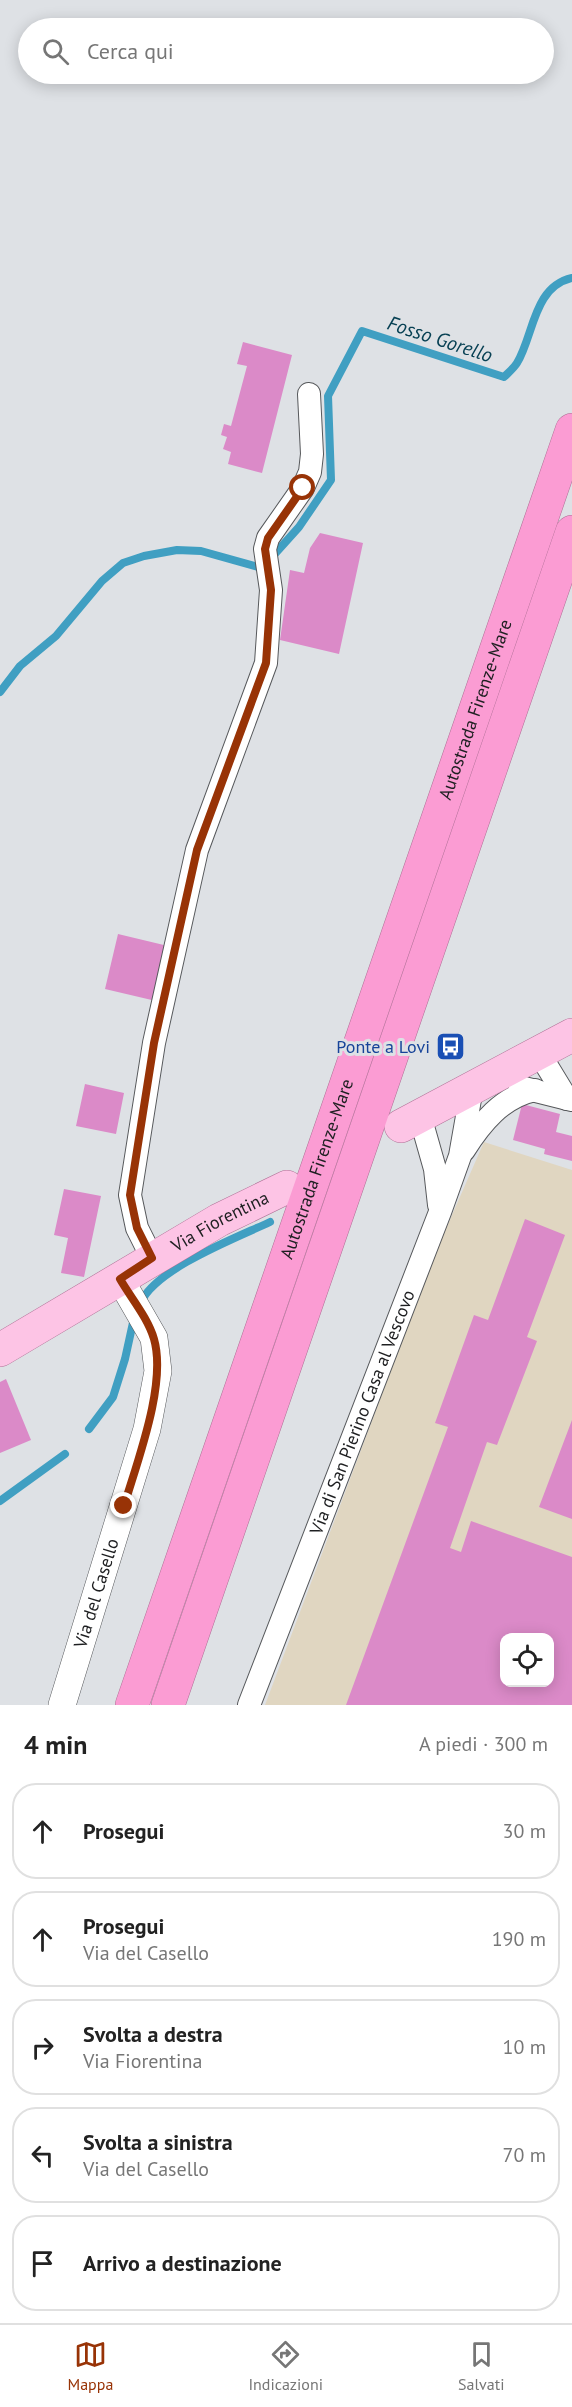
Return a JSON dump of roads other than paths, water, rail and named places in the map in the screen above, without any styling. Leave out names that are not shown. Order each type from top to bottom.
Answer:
[{"type":"highway","name":"Autostrada Firenze-Mare","points":[[132,1705],[572,430]]},
{"type":"highway","name":"Autostrada Firenze-Mare","points":[[168,1705],[572,532]]},
{"type":"main road","points":[[411,1121],[572,1035]]},
{"type":"main road","name":"Via Fiorentina","points":[[0,1350],[152,1258],[219,1220],[287,1187]]},
{"type":"street","points":[[152,1258],[137,1228],[130,1195],[154,1043],[197,850],[266,663],[271,590],[265,552],[268,538],[303,488],[309,472],[312,454],[309,394]]},
{"type":"street","points":[[539,1053],[569,1099]]},
{"type":"street","points":[[440,1212],[460,1156],[481,1083],[535,1090],[569,1099]]},
{"type":"street","points":[[460,1156],[481,1126],[500,1107],[515,1096],[535,1090]]},
{"type":"street","name":"Via di San Pierino Casa al Vescovo","points":[[249,1705],[440,1212],[435,1170],[411,1121]]},
{"type":"street","name":"Via del Casello","points":[[62,1705],[147,1429],[158,1371],[154,1338],[120,1279]]},
{"type":"waterway","name":"Fosso Gorello","points":[[0,692],[20,666],[56,636],[102,581],[123,563],[144,556],[177,550],[201,551],[258,567],[272,557],[299,527],[331,480],[328,396],[362,331],[504,377],[513,369],[523,352],[542,301],[559,283],[572,278]]},
{"type":"waterway","points":[[141,1302],[150,1289],[180,1266],[218,1245],[270,1222]]},
{"type":"waterway","points":[[89,1429],[113,1397],[125,1359],[134,1318]]},
{"type":"waterway","points":[[0,1501],[65,1454]]},
{"type":"place","name":"Ponte a Lovi","points":[[451,1047]]}]
